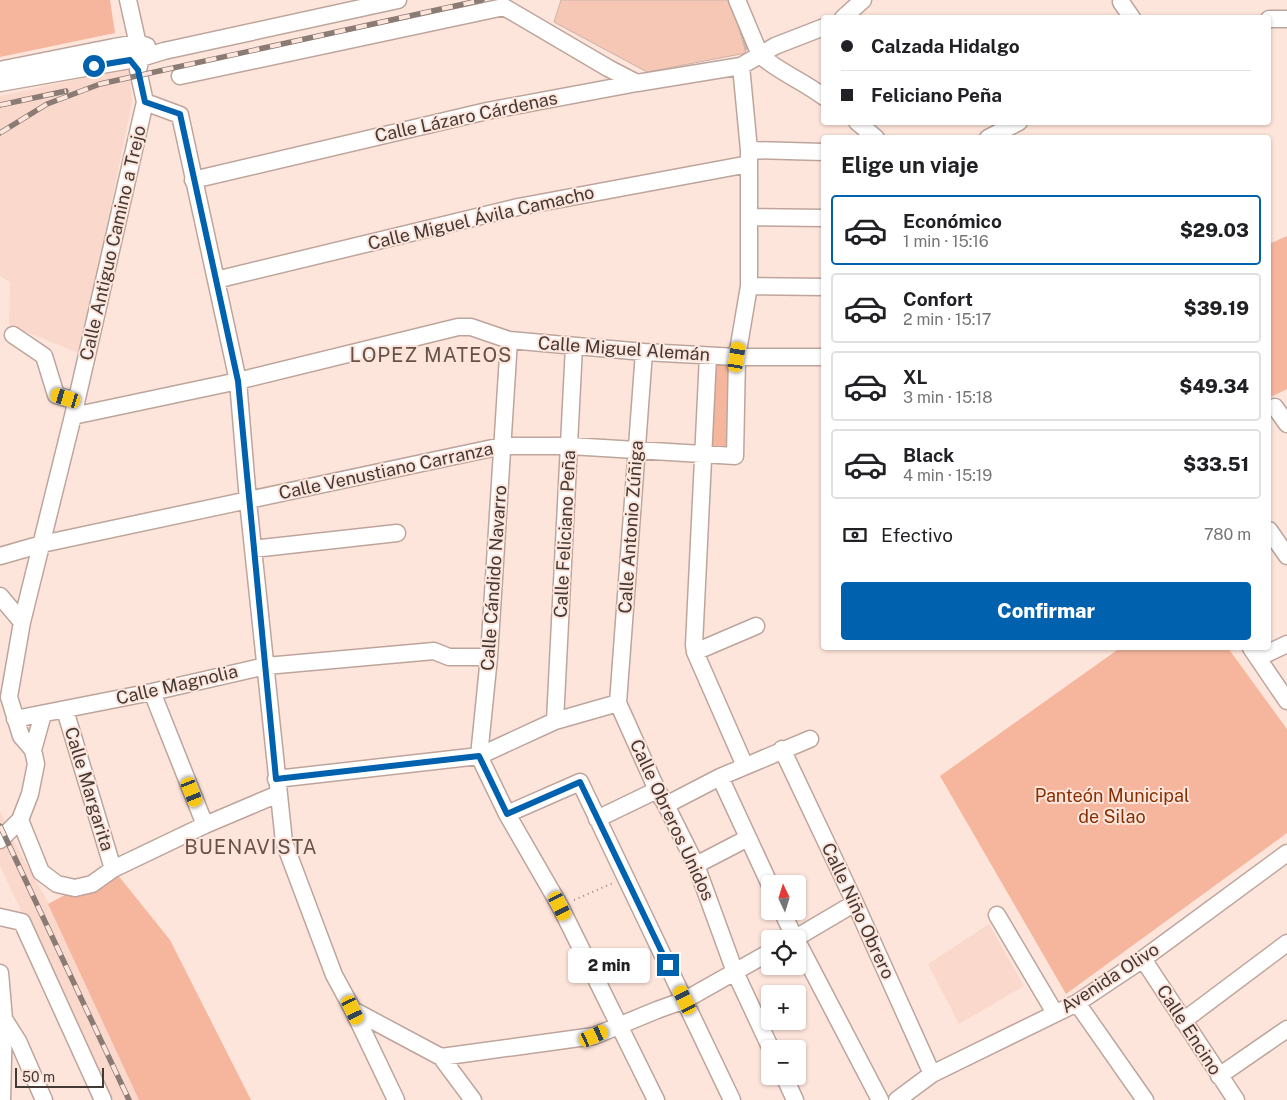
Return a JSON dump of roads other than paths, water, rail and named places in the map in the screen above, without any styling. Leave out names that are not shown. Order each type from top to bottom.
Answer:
[{"type":"street","points":[[119,0],[135,56]]},
{"type":"street","points":[[128,0],[135,56]]},
{"type":"street","points":[[0,83],[164,51],[398,0]]},
{"type":"street","points":[[737,0],[760,55],[768,62],[821,95]]},
{"type":"street","points":[[846,15],[863,0]]},
{"type":"street","points":[[1121,2],[1130,15]]},
{"type":"street","points":[[180,76],[504,8],[637,83]]},
{"type":"street","points":[[1271,19],[1287,20]]},
{"type":"street","points":[[737,357],[749,286],[749,157],[741,66],[776,46],[821,27]]},
{"type":"street","points":[[0,70],[135,56]]},
{"type":"street","name":"Calle Antiguo Camino a Trejo","points":[[33,750],[20,736],[9,697],[22,622],[42,544],[145,102],[135,56]]},
{"type":"street","name":"Calle Lázaro Cárdenas","points":[[193,180],[487,110],[741,66]]},
{"type":"street","points":[[145,102],[180,114],[238,381],[248,501],[284,842],[334,975],[396,1100]]},
{"type":"street","points":[[861,125],[872,135]]},
{"type":"street","points":[[994,135],[1013,125]]},
{"type":"street","name":"Calle Miguel Ávila Camacho","points":[[216,280],[518,207],[749,157],[821,152]]},
{"type":"street","points":[[749,216],[821,218]]},
{"type":"street","points":[[749,286],[821,287]]},
{"type":"street","name":"Calle Miguel Alemán","points":[[74,408],[238,381],[458,327],[471,327],[509,340],[644,352],[737,357],[821,357]]},
{"type":"street","points":[[14,335],[44,356],[56,395],[74,408]]},
{"type":"street","name":"Calle Cándido Navarro","points":[[479,756],[489,657],[509,340]]},
{"type":"street","name":"Calle Feliciano Peña","points":[[555,721],[574,346]]},
{"type":"street","name":"Calle Antonio Zúñiga","points":[[618,703],[644,352]]},
{"type":"street","points":[[708,356],[694,645],[695,652],[745,766]]},
{"type":"street","name":"Calle Venustiano Carranza","points":[[0,556],[42,544],[502,446],[570,446],[734,456],[737,357]]},
{"type":"street","points":[[1277,406],[1287,424]]},
{"type":"street","points":[[253,549],[396,533]]},
{"type":"street","points":[[1271,533],[1287,556]]},
{"type":"street","points":[[0,596],[22,622]]},
{"type":"street","points":[[695,652],[756,626]]},
{"type":"street","points":[[1271,648],[1287,644]]},
{"type":"street","name":"Calle Magnolia","points":[[15,719],[152,692],[266,666],[434,651],[449,657],[489,657]]},
{"type":"street","points":[[1254,653],[1287,701]]},
{"type":"street","points":[[152,692],[205,825]]},
{"type":"street","points":[[20,820],[41,872],[57,884],[75,888],[92,884],[113,869],[205,825],[277,786],[479,756],[555,721],[618,703]]},
{"type":"street","name":"Calle Obreros Unidos","points":[[618,703],[656,790],[666,805],[696,865],[736,972],[767,1040]]},
{"type":"street","name":"Calle Margarita","points":[[65,710],[113,869]]},
{"type":"street","points":[[0,840],[20,820],[30,794],[36,764],[33,750],[44,714]]},
{"type":"street","points":[[666,805],[720,776],[810,738]]},
{"type":"street","name":"Calle Niño Obrero","points":[[782,749],[855,903],[932,1074]]},
{"type":"street","points":[[479,756],[507,814],[560,906],[656,1100]]},
{"type":"street","points":[[720,776],[765,875]]},
{"type":"street","points":[[507,814],[580,782],[596,819],[732,1100]]},
{"type":"street","points":[[596,819],[656,790]]},
{"type":"street","points":[[696,865],[748,838]]},
{"type":"street","name":"Avenida Olivo","points":[[897,1100],[932,1074],[1077,1003],[1143,959],[1287,853]]},
{"type":"street","points":[[806,932],[855,903]]},
{"type":"street","points":[[997,915],[1056,1013]]},
{"type":"street","points":[[0,917],[22,922],[103,1100]]},
{"type":"street","points":[[1183,1021],[1287,943]]},
{"type":"street","points":[[441,1057],[594,1036],[685,1000],[761,957]]},
{"type":"street","points":[[806,958],[880,1100]]},
{"type":"street","name":"Calle Encino","points":[[1143,959],[1236,1100]]},
{"type":"street","points":[[0,973],[4,1019],[2,1100]]},
{"type":"street","points":[[1077,1003],[1145,1100]]},
{"type":"street","points":[[353,1010],[441,1057],[473,1100]]},
{"type":"street","points":[[4,1019],[18,1041],[44,1100]]},
{"type":"street","points":[[1219,1076],[1287,1029]]},
{"type":"street","points":[[788,1085],[795,1100]]},
{"type":"railway","points":[[0,133],[47,104],[100,84],[482,0]]},
{"type":"railway","points":[[0,105],[66,91]]},
{"type":"railway","points":[[0,826],[129,1100]]},
{"type":"district","name":"LOPEZ MATEOS","points":[[431,355]]},
{"type":"district","name":"BUENAVISTA","points":[[251,847]]},
{"type":"park label","name":"Panteón Municipal de Silao","points":[[1112,806]]}]
